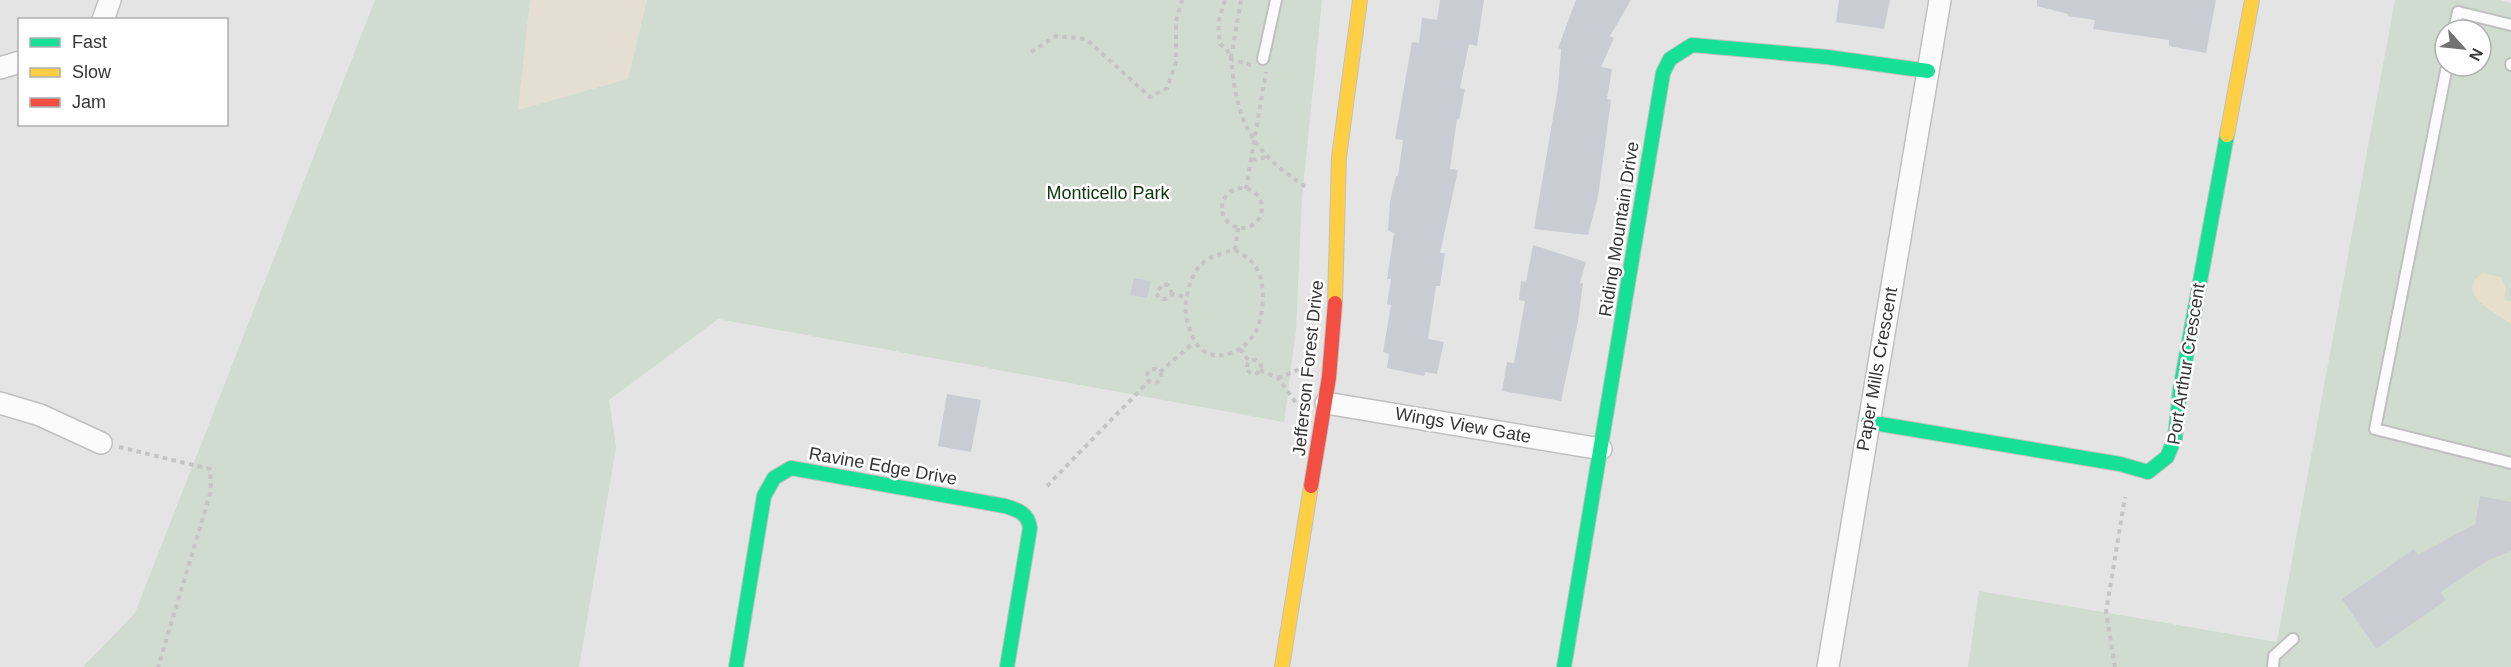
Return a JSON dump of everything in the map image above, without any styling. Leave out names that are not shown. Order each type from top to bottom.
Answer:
[{"type":"street","points":[[104,18],[110,0]]},
{"type":"street","name":"Jefferson Forest Drive","points":[[1282,667],[1326,403],[1335,322],[1339,157],[1360,0]]},
{"type":"street","points":[[1928,71],[1940,0]]},
{"type":"street","name":"Port Arthur Crescent","points":[[1868,422],[2120,464],[2148,472],[2162,465],[2172,454],[2180,390],[2252,0]]},
{"type":"street","name":"Riding Mountain Drive","points":[[1564,667],[1663,73],[1670,59],[1692,45],[1827,57],[1928,71]]},
{"type":"street","points":[[0,68],[18,63]]},
{"type":"street","name":"Paper Mills Crescent","points":[[1828,667],[1928,71]]},
{"type":"street","points":[[0,403],[40,415],[101,443]]},
{"type":"street","name":"Wings View Gate","points":[[1326,403],[1601,449]]},
{"type":"street","name":"Ravine Edge Drive","points":[[736,667],[764,496],[770,482],[778,472],[791,468],[1005,506],[1020,511],[1029,520],[1030,528],[1007,667]]},
{"type":"lane","points":[[1263,58],[1276,0]]},
{"type":"lane","points":[[2457,18],[2458,12],[2482,18]]},
{"type":"lane","points":[[2493,21],[2511,25]]},
{"type":"lane","points":[[2445,78],[2375,429],[2511,463]]},
{"type":"lane","points":[[2273,667],[2274,656],[2293,639]]},
{"type":"path","points":[[1031,52],[1056,36],[1086,39],[1150,97],[1167,88],[1176,62],[1176,21],[1182,0]]},
{"type":"path","points":[[1225,0],[1218,23],[1220,44],[1227,49],[1231,59]]},
{"type":"path","points":[[1241,0],[1231,59],[1235,99],[1255,141],[1267,157],[1276,168],[1306,188]]},
{"type":"path","points":[[1231,59],[1266,70],[1246,189]]},
{"type":"path","points":[[1252,160],[1267,157]]},
{"type":"path","points":[[1246,189],[1258,197],[1262,212],[1252,225],[1238,228],[1224,218],[1223,203],[1232,192],[1246,189]]},
{"type":"path","points":[[1235,250],[1238,228]]},
{"type":"path","points":[[1235,250],[1254,264],[1262,284],[1263,306],[1256,332],[1240,350],[1229,355],[1209,355],[1193,343],[1183,307],[1186,297],[1192,273],[1211,255],[1235,250]]},
{"type":"path","points":[[1172,294],[1168,285],[1163,284],[1154,292],[1160,299],[1165,299],[1172,294],[1186,297]]},
{"type":"path","points":[[1160,372],[1193,343]]},
{"type":"path","points":[[1240,350],[1250,362]]},
{"type":"path","points":[[1250,362],[1247,367],[1250,373],[1257,374],[1260,370]]},
{"type":"path","points":[[1250,362],[1258,362],[1260,370]]},
{"type":"path","points":[[1278,378],[1300,369]]},
{"type":"path","points":[[1260,370],[1278,378],[1296,404]]},
{"type":"path","points":[[1149,381],[1150,371],[1160,372]]},
{"type":"path","points":[[1149,381],[1157,383],[1161,378],[1160,372]]},
{"type":"path","points":[[1047,486],[1149,381]]},
{"type":"path","points":[[101,443],[210,469],[211,491],[158,667]]},
{"type":"path","points":[[2115,667],[2106,612],[2125,497]]},
{"type":"shaded area","points":[[530,0],[647,0],[628,79],[518,110]]},
{"type":"green space","name":"Monticello Park","points":[[375,0],[530,0],[518,110],[628,79],[647,0],[1322,0],[1302,197],[1296,330],[1284,422],[718,319],[609,400],[616,447],[579,667],[83,667],[135,613]]},
{"type":"green space","points":[[2395,0],[2500,0],[2511,3],[2511,667],[1968,667],[1979,591],[2277,642]]},
{"type":"sand","points":[[2482,273],[2501,277],[2506,289],[2504,300],[2511,301],[2511,324],[2487,308],[2474,295],[2472,288]]},
{"type":"building","points":[[1440,0],[1484,0],[1477,46],[1469,44],[1460,88],[1465,89],[1459,120],[1457,119],[1450,169],[1458,170],[1440,253],[1445,253],[1440,286],[1436,286],[1428,339],[1444,342],[1437,374],[1425,372],[1424,376],[1387,368],[1389,354],[1383,352],[1391,305],[1387,304],[1391,279],[1387,279],[1394,233],[1388,231],[1390,201],[1396,176],[1398,176],[1403,140],[1395,139],[1412,42],[1419,43],[1422,18],[1437,20]]},
{"type":"building","points":[[1576,0],[1631,0],[1610,36],[1614,38],[1601,67],[1612,69],[1607,99],[1611,100],[1598,197],[1588,235],[1534,229],[1558,88],[1561,49],[1558,48]]},
{"type":"building","points":[[1839,0],[1890,0],[1884,29],[1836,22]]},
{"type":"building","points":[[2037,0],[2216,0],[2206,53],[2169,46],[2169,40],[2093,29],[2095,20],[2068,16],[2068,14],[2037,6]]},
{"type":"building","points":[[1533,245],[1586,262],[1580,283],[1583,283],[1578,321],[1561,401],[1502,391],[1507,362],[1514,363],[1525,301],[1519,300],[1521,281],[1526,282]]},
{"type":"building","points":[[1134,278],[1151,281],[1147,298],[1130,295]]},
{"type":"building","points":[[947,394],[981,400],[971,452],[938,446]]},
{"type":"building","points":[[2480,496],[2511,502],[2511,551],[2487,561],[2441,592],[2446,600],[2376,649],[2342,599],[2414,549],[2418,555],[2475,524]]},
{"type":"traffic: fast","points":[[1564,667],[1663,73],[1670,59],[1692,45],[1827,57],[1928,71]]},
{"type":"traffic: fast","points":[[1868,422],[2120,464],[2148,472],[2167,457],[2175,438],[2180,390],[2227,135]]},
{"type":"traffic: fast","points":[[736,667],[764,496],[774,478],[791,468],[1005,506],[1025,516],[1030,528],[1007,667]]},
{"type":"traffic: slow","points":[[1335,303],[1339,157],[1360,0]]},
{"type":"traffic: slow","points":[[2227,135],[2252,0]]},
{"type":"traffic: slow","points":[[1282,667],[1311,486]]},
{"type":"traffic: jam","points":[[1311,486],[1329,377],[1335,303]]}]
